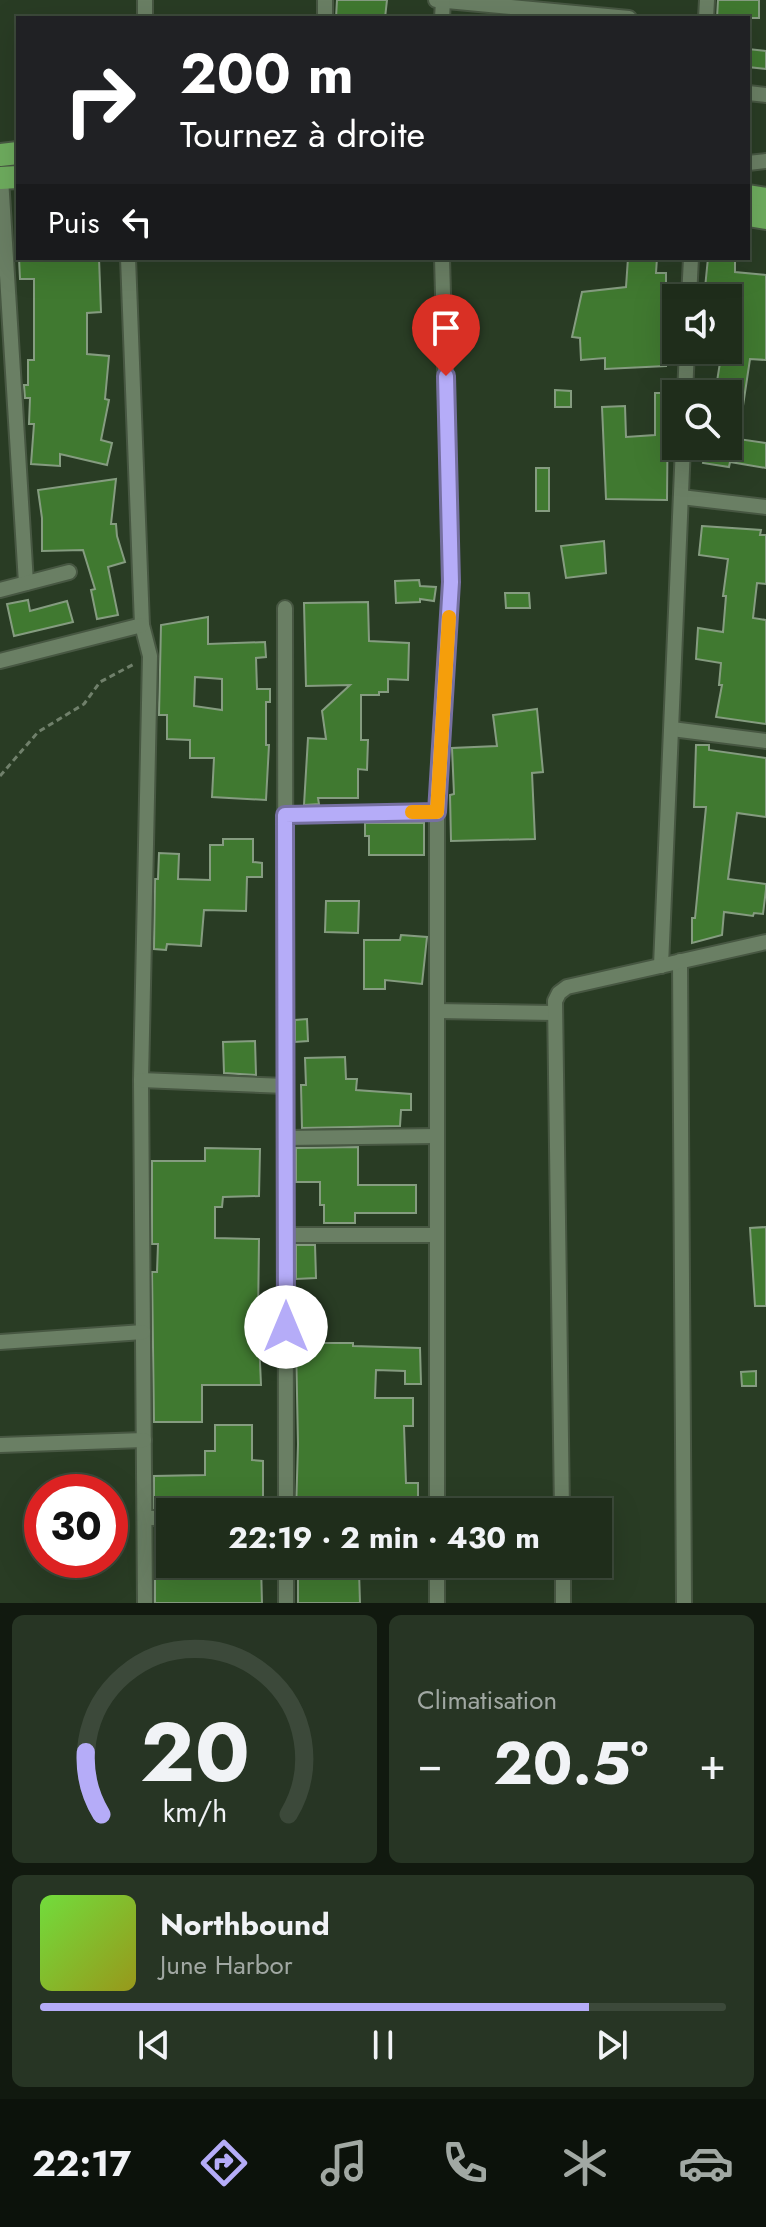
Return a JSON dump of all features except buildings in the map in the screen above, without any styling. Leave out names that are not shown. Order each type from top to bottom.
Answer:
[{"type":"street","points":[[436,0],[609,16]]},
{"type":"street","points":[[6,178],[26,583]]},
{"type":"street","points":[[128,260],[142,625],[150,656],[141,1080],[145,1603]]},
{"type":"street","points":[[437,1498],[437,812],[451,582],[442,260]]},
{"type":"street","points":[[690,284],[691,260]]},
{"type":"street","points":[[661,966],[682,460]]},
{"type":"street","points":[[681,497],[766,507]]},
{"type":"street","points":[[0,590],[69,572]]},
{"type":"street","points":[[285,608],[286,1498]]},
{"type":"street","points":[[0,661],[142,625]]},
{"type":"street","points":[[672,729],[766,741]]},
{"type":"street","points":[[285,815],[437,812]]},
{"type":"street","points":[[562,1498],[554,1013],[559,993],[567,987],[766,942]]},
{"type":"street","points":[[680,961],[684,1603]]},
{"type":"street","points":[[437,1011],[554,1013]]},
{"type":"street","points":[[141,1080],[286,1086]]},
{"type":"street","points":[[286,1138],[437,1136]]},
{"type":"street","points":[[286,1235],[437,1235]]},
{"type":"street","points":[[0,1342],[143,1332]]},
{"type":"street","points":[[0,1445],[144,1440]]},
{"type":"street","points":[[145,1518],[156,1518]]},
{"type":"street","points":[[286,1578],[286,1603]]},
{"type":"street","points":[[437,1578],[437,1603]]},
{"type":"street","points":[[563,1578],[563,1603]]},
{"type":"path","points":[[0,776],[38,732],[84,704],[100,682],[150,656]]},
{"type":"slow traffic","points":[[412,812],[437,812],[449,617]]},
{"type":"route","points":[[286,1327],[285,815],[437,812],[451,582],[446,376]]}]
